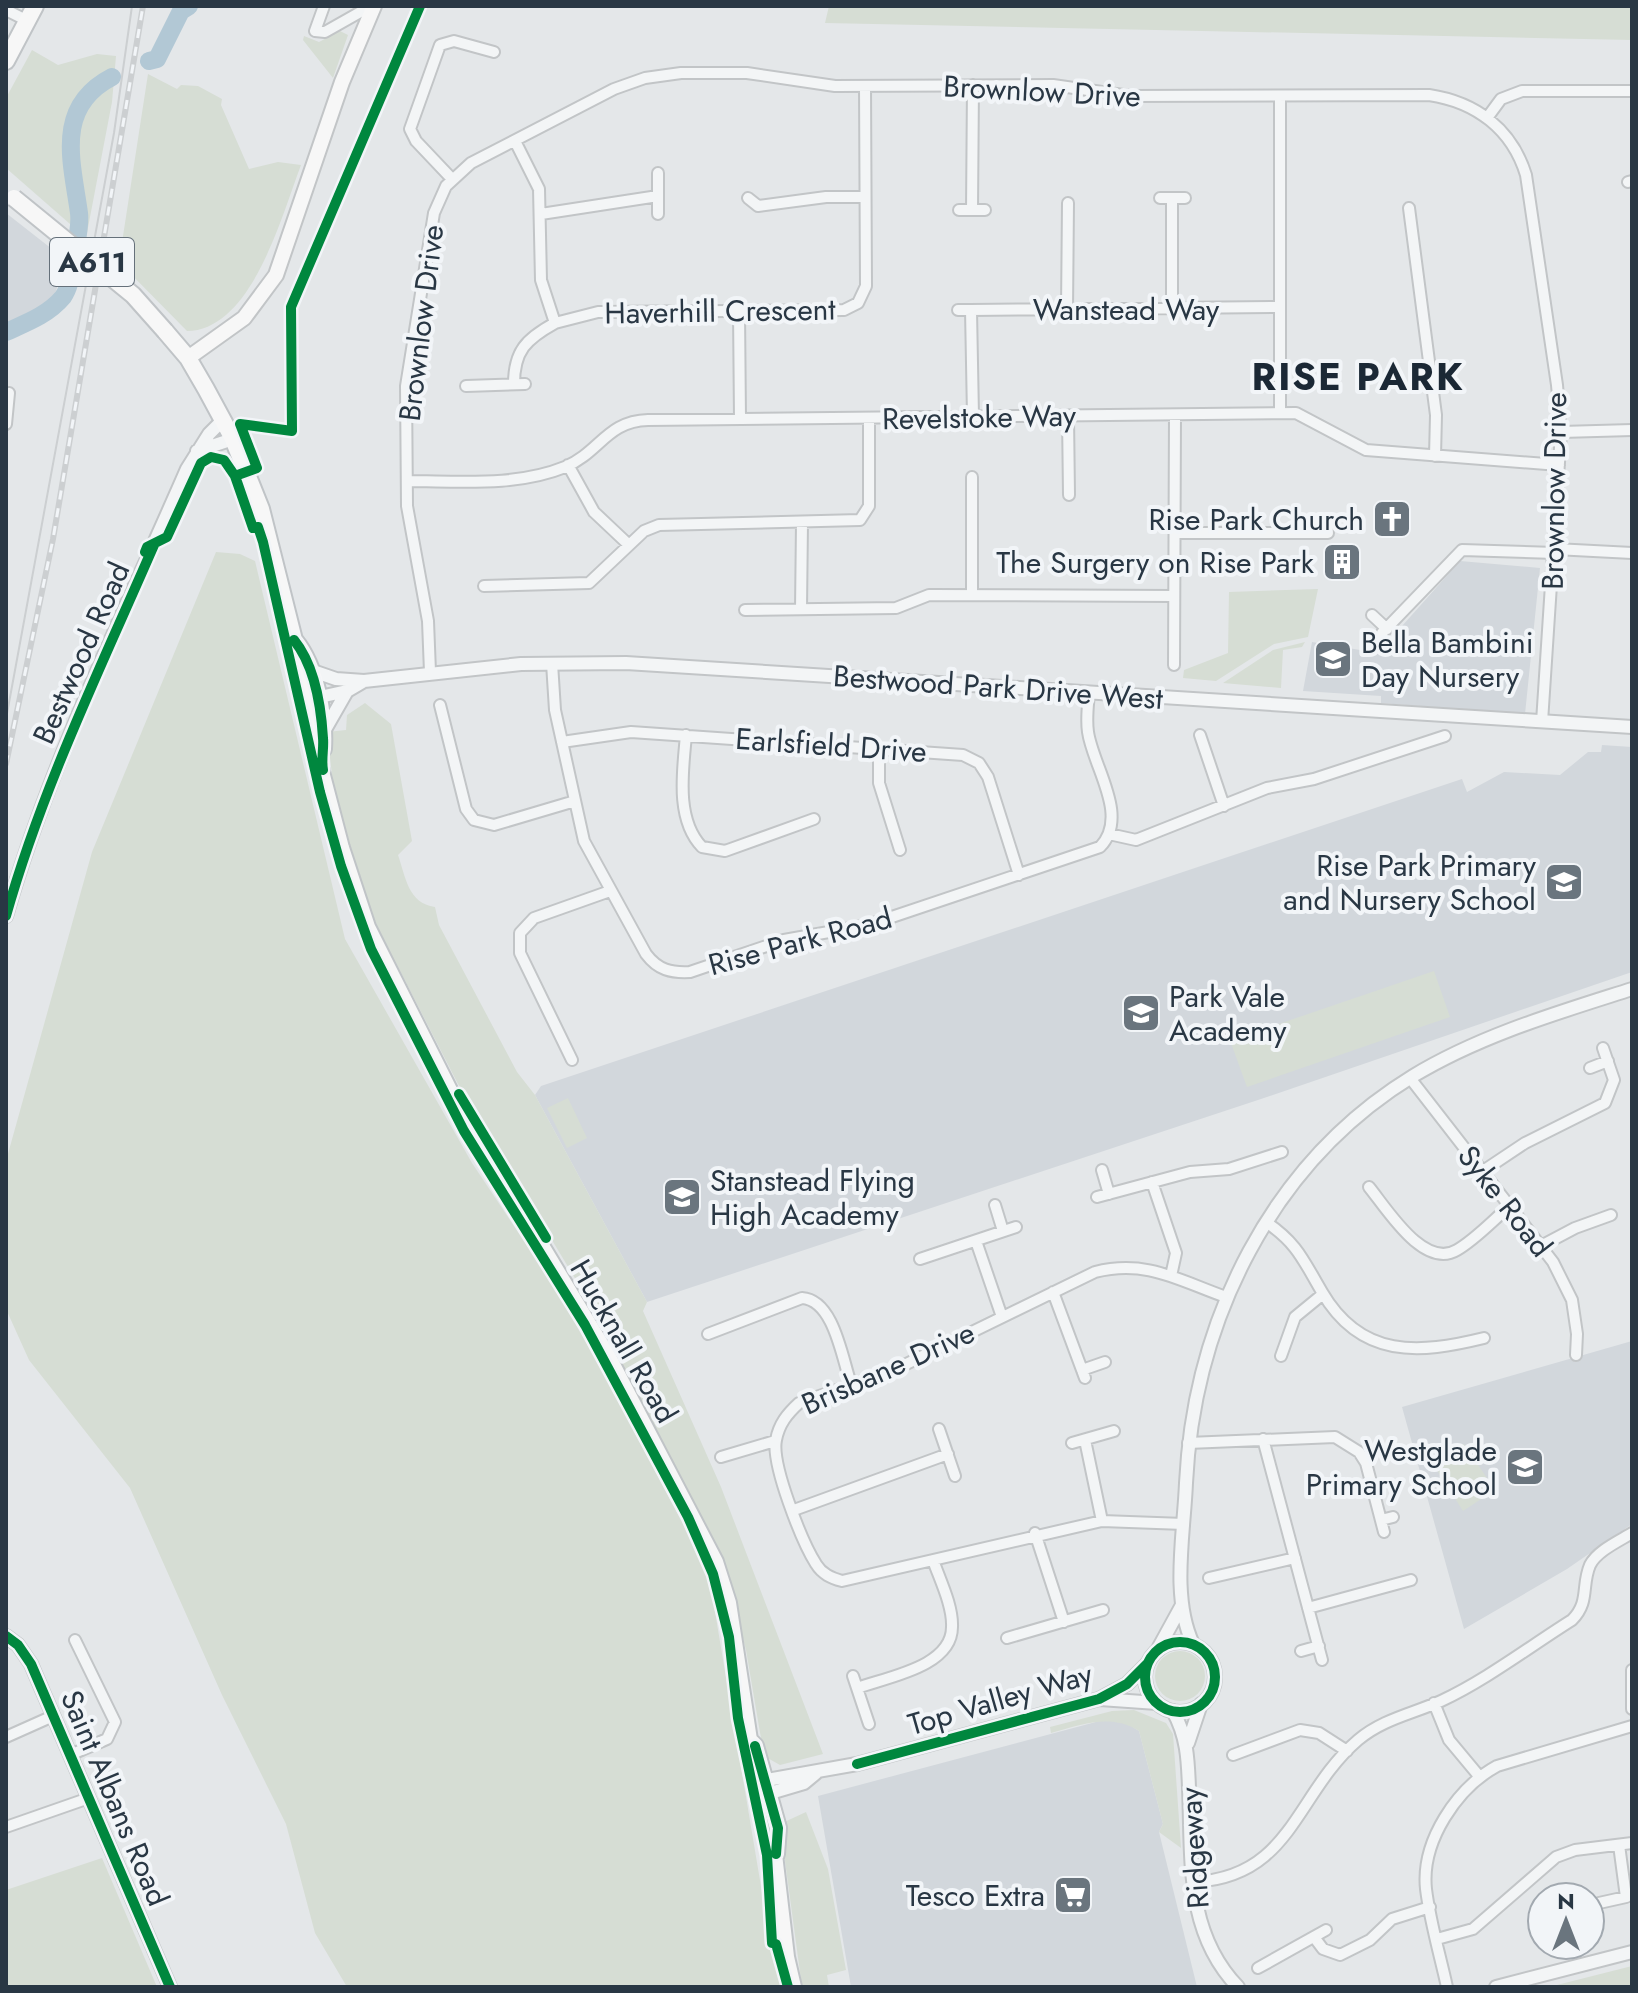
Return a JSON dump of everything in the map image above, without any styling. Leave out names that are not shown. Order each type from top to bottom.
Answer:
[{"type":"main road","points":[[188,358],[244,318],[276,275],[342,82],[372,6]]},
{"type":"main road","points":[[6,61],[31,14]]},
{"type":"main road","name":"A611","points":[[10,194],[133,295],[188,358]]},
{"type":"main road","name":"Hucknall Road","points":[[188,358],[233,439],[261,509],[294,640],[307,655],[309,687],[322,762],[341,848],[367,927],[494,1173],[608,1357],[715,1562],[728,1603],[748,1748],[763,1787],[776,1854],[786,1957],[793,1987]]},
{"type":"main road","name":"Hucknall Road","points":[[309,687],[323,733],[322,762]]},
{"type":"street","points":[[324,6],[315,31],[318,33],[372,6]]},
{"type":"street","points":[[6,10],[31,14]]},
{"type":"street","points":[[452,179],[416,141],[410,122],[440,45],[454,41],[488,50],[479,61]]},
{"type":"street","name":"Brownlow Drive","points":[[430,672],[428,621],[407,514],[406,386],[432,223],[442,193],[452,179],[471,163],[614,89],[659,75],[747,73],[816,84],[865,86],[1053,85],[1130,96],[1429,95],[1459,102],[1487,118],[1515,146],[1526,175],[1561,432],[1542,722]]},
{"type":"street","points":[[972,210],[973,85]]},
{"type":"street","name":"Haverhill Crescent","points":[[555,323],[598,312],[844,310],[858,303],[866,286],[865,86]]},
{"type":"street","points":[[1487,118],[1501,99],[1522,91],[1632,91]]},
{"type":"street","points":[[1280,96],[1280,413]]},
{"type":"street","points":[[466,386],[520,384],[517,354],[555,323],[541,280],[541,214],[533,173],[515,141]]},
{"type":"street","points":[[658,173],[658,214]]},
{"type":"street","points":[[541,214],[658,196]]},
{"type":"street","points":[[748,198],[758,206],[826,197],[865,197]]},
{"type":"street","points":[[1160,198],[1185,198]]},
{"type":"street","points":[[1172,198],[1172,310]]},
{"type":"street","points":[[1067,310],[1068,203]]},
{"type":"street","points":[[1409,208],[1436,415],[1435,456]]},
{"type":"street","points":[[959,210],[985,210]]},
{"type":"street","name":"Wanstead Way","points":[[958,310],[1280,307]]},
{"type":"street","points":[[971,310],[973,416]]},
{"type":"street","points":[[739,311],[740,419]]},
{"type":"street","points":[[6,424],[9,393]]},
{"type":"street","name":"Revelstoke Way","points":[[407,481],[529,478],[568,465],[629,420],[1280,413],[1309,417],[1366,450],[1559,465]]},
{"type":"street","points":[[1174,665],[1168,651],[1174,596],[1175,415]]},
{"type":"street","points":[[1068,416],[1069,495]]},
{"type":"street","points":[[484,586],[584,584],[644,531],[659,525],[856,522],[867,514],[869,418]]},
{"type":"street","name":"Bestwood Road","points":[[6,916],[22,861],[59,763],[197,451],[223,420]]},
{"type":"street","points":[[1561,432],[1632,430]]},
{"type":"street","points":[[197,451],[233,439]]},
{"type":"street","points":[[568,465],[594,512],[629,545]]},
{"type":"street","points":[[972,595],[975,484]]},
{"type":"street","points":[[801,609],[802,523]]},
{"type":"street","points":[[1175,533],[1315,539],[1328,533]]},
{"type":"street","points":[[1379,641],[1462,550],[1632,553]]},
{"type":"street","points":[[745,611],[896,608],[925,596],[1174,596]]},
{"type":"street","points":[[1372,615],[1387,629]]},
{"type":"street","name":"Bestwood Park Drive West","points":[[364,681],[430,672],[552,663],[626,663],[1632,727]]},
{"type":"street","name":"Rise Park Road","points":[[552,663],[555,710],[588,851],[652,962],[676,973],[690,972],[784,940],[868,925],[1093,851],[1109,834]]},
{"type":"street","points":[[309,687],[336,679],[364,681]]},
{"type":"street","points":[[323,733],[347,691],[364,681]]},
{"type":"street","points":[[309,687],[347,691]]},
{"type":"street","points":[[1089,693],[1088,734],[1111,809],[1109,834],[1136,840],[1267,788],[1314,779],[1414,741],[1445,736]]},
{"type":"street","points":[[440,705],[466,809],[474,820],[494,825],[575,801]]},
{"type":"street","name":"Earlsfield Drive","points":[[562,742],[617,732],[963,755],[979,763],[988,777],[1019,875]]},
{"type":"street","points":[[686,735],[684,806],[692,832],[702,847],[725,851],[814,819]]},
{"type":"street","points":[[1200,735],[1224,806]]},
{"type":"street","points":[[879,748],[879,783],[900,850]]},
{"type":"street","points":[[572,1060],[520,953],[520,933],[534,918],[610,891]]},
{"type":"street","points":[[1193,1644],[1182,1605],[1188,1443],[1201,1368],[1226,1297],[1266,1222],[1321,1152],[1376,1103],[1410,1078],[1495,1036],[1632,989]]},
{"type":"street","points":[[1483,1171],[1525,1143],[1605,1103],[1614,1080],[1603,1048]]},
{"type":"street","points":[[1590,1068],[1608,1061]]},
{"type":"street","name":"Syke Road","points":[[1410,1078],[1541,1246],[1565,1282],[1583,1334],[1576,1355]]},
{"type":"street","points":[[1097,1197],[1190,1172],[1224,1171],[1272,1160],[1282,1152]]},
{"type":"street","points":[[1102,1170],[1109,1194]]},
{"type":"street","points":[[1152,1182],[1176,1253],[1171,1276]]},
{"type":"street","points":[[1369,1187],[1382,1194],[1418,1246],[1437,1254],[1458,1250],[1510,1206]]},
{"type":"street","points":[[995,1205],[1003,1231]]},
{"type":"street","points":[[1541,1246],[1597,1213],[1611,1215]]},
{"type":"street","points":[[1266,1222],[1301,1253],[1336,1312],[1359,1332],[1396,1348],[1427,1350],[1479,1339],[1476,1352]]},
{"type":"street","points":[[920,1259],[933,1260],[1016,1227]]},
{"type":"street","points":[[976,1241],[1002,1317]]},
{"type":"street","name":"Brisbane Drive","points":[[1184,1524],[1102,1521],[1035,1533],[853,1580],[831,1578],[816,1564],[777,1469],[775,1441],[787,1414],[799,1403],[894,1370],[1095,1272],[1120,1266],[1141,1267],[1226,1297]]},
{"type":"street","points":[[1053,1292],[1083,1374],[1105,1362]]},
{"type":"street","points":[[1281,1356],[1291,1344],[1301,1308],[1323,1294]]},
{"type":"street","points":[[717,1335],[802,1298],[811,1298],[824,1308],[851,1384]]},
{"type":"street","points":[[939,1429],[955,1476]]},
{"type":"street","points":[[1072,1443],[1114,1431]]},
{"type":"street","points":[[1188,1443],[1321,1436],[1347,1443],[1366,1463],[1384,1532]]},
{"type":"street","points":[[1263,1439],[1322,1660]]},
{"type":"street","points":[[1085,1440],[1102,1521]]},
{"type":"street","points":[[721,1457],[775,1441]]},
{"type":"street","points":[[733,1452],[738,1465]]},
{"type":"street","points":[[794,1510],[948,1454]]},
{"type":"street","points":[[1381,1520],[1393,1517]]},
{"type":"street","points":[[1035,1533],[1064,1622]]},
{"type":"street","points":[[1194,1882],[1225,1879],[1259,1863],[1347,1751],[1383,1723],[1434,1703],[1572,1620],[1584,1605],[1588,1575],[1594,1559],[1632,1533]]},
{"type":"street","points":[[1224,1590],[1215,1577],[1295,1558]]},
{"type":"street","points":[[857,1688],[935,1659],[950,1639],[952,1619],[933,1560]]},
{"type":"street","points":[[1308,1608],[1403,1579]]},
{"type":"street","points":[[1156,1651],[1174,1642],[1193,1644],[1206,1654],[1215,1676],[1211,1692],[1201,1704],[1173,1711],[1157,1703],[1147,1688],[1148,1663],[1182,1605]]},
{"type":"street","points":[[1007,1638],[1103,1610]]},
{"type":"street","points":[[1019,1635],[1022,1647]]},
{"type":"street","name":"Saint Albans Road","points":[[6,1636],[25,1653],[170,1987]]},
{"type":"street","points":[[70,1755],[107,1739],[115,1722],[75,1640]]},
{"type":"street","points":[[1301,1651],[1319,1646]]},
{"type":"street","name":"Top Valley Way","points":[[763,1787],[1099,1699],[1127,1684],[1148,1663]]},
{"type":"street","points":[[1632,1670],[1632,1709]]},
{"type":"street","points":[[853,1676],[869,1724]]},
{"type":"street","name":"Top Valley Way","points":[[1099,1699],[1157,1703]]},
{"type":"street","points":[[1434,1703],[1449,1740],[1479,1776]]},
{"type":"street","name":"Ridgeway","points":[[1187,1746],[1201,1704]]},
{"type":"street","name":"Ridgeway","points":[[1173,1711],[1187,1746],[1197,1917],[1204,1939],[1223,1972],[1238,1987]]},
{"type":"street","points":[[6,1737],[53,1716]]},
{"type":"street","points":[[1447,1987],[1426,1887],[1435,1839],[1453,1805],[1479,1776],[1517,1758],[1632,1726]]},
{"type":"street","points":[[1240,1738],[1239,1752],[1310,1730],[1347,1751]]},
{"type":"street","points":[[6,1827],[89,1798]]},
{"type":"street","points":[[1437,1939],[1473,1929],[1556,1857],[1632,1843]]},
{"type":"street","points":[[1606,1901],[1626,1897],[1619,1845]]},
{"type":"street","points":[[1314,1937],[1323,1949],[1340,1955],[1370,1940],[1392,1919],[1430,1907]]},
{"type":"street","points":[[1258,1968],[1326,1930]]},
{"type":"street","points":[[1496,1987],[1632,1952]]},
{"type":"shaded area","points":[[829,6],[1632,6],[1632,40],[825,23]]},
{"type":"shaded area","points":[[340,31],[348,35],[333,78],[303,40],[304,36],[319,42]]},
{"type":"shaded area","points":[[32,50],[58,65],[97,54],[116,56],[112,102],[86,238],[6,168],[6,98]]},
{"type":"shaded area","points":[[148,74],[177,89],[181,85],[198,86],[222,99],[221,105],[249,169],[278,162],[301,165],[274,239],[247,291],[230,312],[210,326],[187,331],[119,262]]},
{"type":"shaded area","points":[[6,213],[66,260],[54,297],[42,307],[6,324]]},
{"type":"shaded area","points":[[216,552],[240,554],[255,561],[345,939],[472,1163],[552,1283],[600,1367],[693,1543],[711,1588],[774,1964],[783,1987],[347,1987],[315,1933],[286,1824],[222,1695],[130,1488],[29,1360],[6,1309],[6,1161],[92,852]]},
{"type":"shaded area","points":[[1460,561],[1540,568],[1525,714],[1381,703],[1381,696],[1303,691],[1312,642],[1378,653]]},
{"type":"shaded area","points":[[1318,589],[1308,637],[1274,644],[1216,681],[1183,678],[1184,670],[1228,653],[1229,592]]},
{"type":"shaded area","points":[[1305,642],[1302,647],[1283,650],[1281,688],[1223,683],[1273,650]]},
{"type":"shaded area","points":[[365,703],[391,724],[412,841],[398,855],[409,888],[419,900],[435,907],[439,925],[517,1072],[535,1095],[647,1302],[643,1311],[721,1487],[823,1754],[780,1765],[764,1756],[746,1650],[722,1555],[585,1295],[458,1084],[377,926],[349,851],[334,792],[327,732],[346,730],[347,715]]},
{"type":"shaded area","name":"Park Vale Academy","points":[[1602,745],[1632,747],[1632,972],[1261,1099],[647,1302],[535,1095],[541,1086],[1462,779],[1467,792],[1504,772],[1560,775],[1588,752],[1601,752]]},
{"type":"shaded area","points":[[1434,971],[1450,1017],[1247,1087],[1228,1035],[1262,1023],[1264,1029]]},
{"type":"shaded area","points":[[568,1098],[587,1138],[567,1148],[547,1108]]},
{"type":"shaded area","name":"Westglade Primary School","points":[[1632,1341],[1632,1524],[1567,1569],[1464,1629],[1402,1407]]},
{"type":"shaded area","points":[[1464,1444],[1495,1490],[1463,1511],[1433,1464]]},
{"type":"shaded area","points":[[1180,1651],[1198,1658],[1205,1676],[1198,1694],[1180,1701],[1162,1694],[1155,1676],[1162,1658]]},
{"type":"shaded area","points":[[1134,1710],[1166,1723],[1173,1734],[1181,1848],[1159,1832],[1163,1824],[1139,1731],[1117,1723],[1096,1722],[1051,1733],[1050,1727],[1112,1711]]},
{"type":"shaded area","points":[[1107,1719],[1125,1722],[1139,1731],[1163,1824],[1159,1832],[1197,1987],[851,1987],[818,1796]]},
{"type":"shaded area","points":[[806,1812],[828,1869],[846,1970],[827,1975],[829,1987],[802,1987],[780,1824]]},
{"type":"shaded area","points":[[102,1858],[157,1987],[6,1987],[6,1890]]},
{"type":"shaded area","points":[[1632,1966],[1632,1987],[1549,1987]]},
{"type":"waterway","points":[[149,61],[157,59],[181,11],[189,6]]},
{"type":"waterway","points":[[6,332],[51,309],[67,289],[79,225],[71,155],[74,120],[81,104],[94,89],[112,77]]},
{"type":"tram line","points":[[6,719],[114,133],[132,6]]},
{"type":"railway","points":[[6,764],[53,539],[143,6]]},
{"type":"cycle path","points":[[240,424],[292,431],[291,307],[420,6]]},
{"type":"cycle path","points":[[145,552],[147,547],[167,537],[201,463],[211,457],[224,460],[235,476],[257,468],[240,424]]},
{"type":"cycle path","points":[[235,476],[253,528],[258,527],[263,542],[320,792],[341,866],[371,949],[464,1131],[585,1325],[688,1517],[713,1574],[729,1637],[738,1718],[767,1855],[772,1943],[776,1944],[788,1987]]},
{"type":"cycle path","points":[[6,916],[55,775],[154,545]]},
{"type":"cycle path","points":[[294,640],[316,686],[322,725],[323,770]]},
{"type":"cycle path","points":[[459,1094],[546,1238]]},
{"type":"cycle path","points":[[6,1636],[18,1645],[31,1664],[170,1987]]},
{"type":"cycle path","points":[[1180,1642],[1199,1648],[1209,1658],[1215,1677],[1209,1696],[1199,1706],[1180,1712],[1161,1706],[1151,1696],[1145,1677],[1151,1658],[1161,1648],[1180,1642]]},
{"type":"cycle path","points":[[857,1764],[1099,1699],[1127,1684],[1148,1663]]},
{"type":"cycle path","points":[[755,1746],[778,1828],[776,1854]]},
{"type":"place","name":"Rise Park Church","points":[[1392,519]]},
{"type":"place","name":"The Surgery on Rise Park","points":[[1342,562]]},
{"type":"place","name":"Bella Bambini Day Nursery","points":[[1333,659]]},
{"type":"place","name":"Rise Park Primary and Nursery School","points":[[1564,882]]},
{"type":"place","name":"Park Vale Academy","points":[[1141,1013]]},
{"type":"place","name":"Stanstead Flying High Academy","points":[[682,1197]]},
{"type":"place","name":"Westglade Primary School","points":[[1525,1467]]},
{"type":"place","name":"Tesco Extra","points":[[1073,1895]]},
{"type":"district","name":"RISE PARK","points":[[1358,376]]}]
